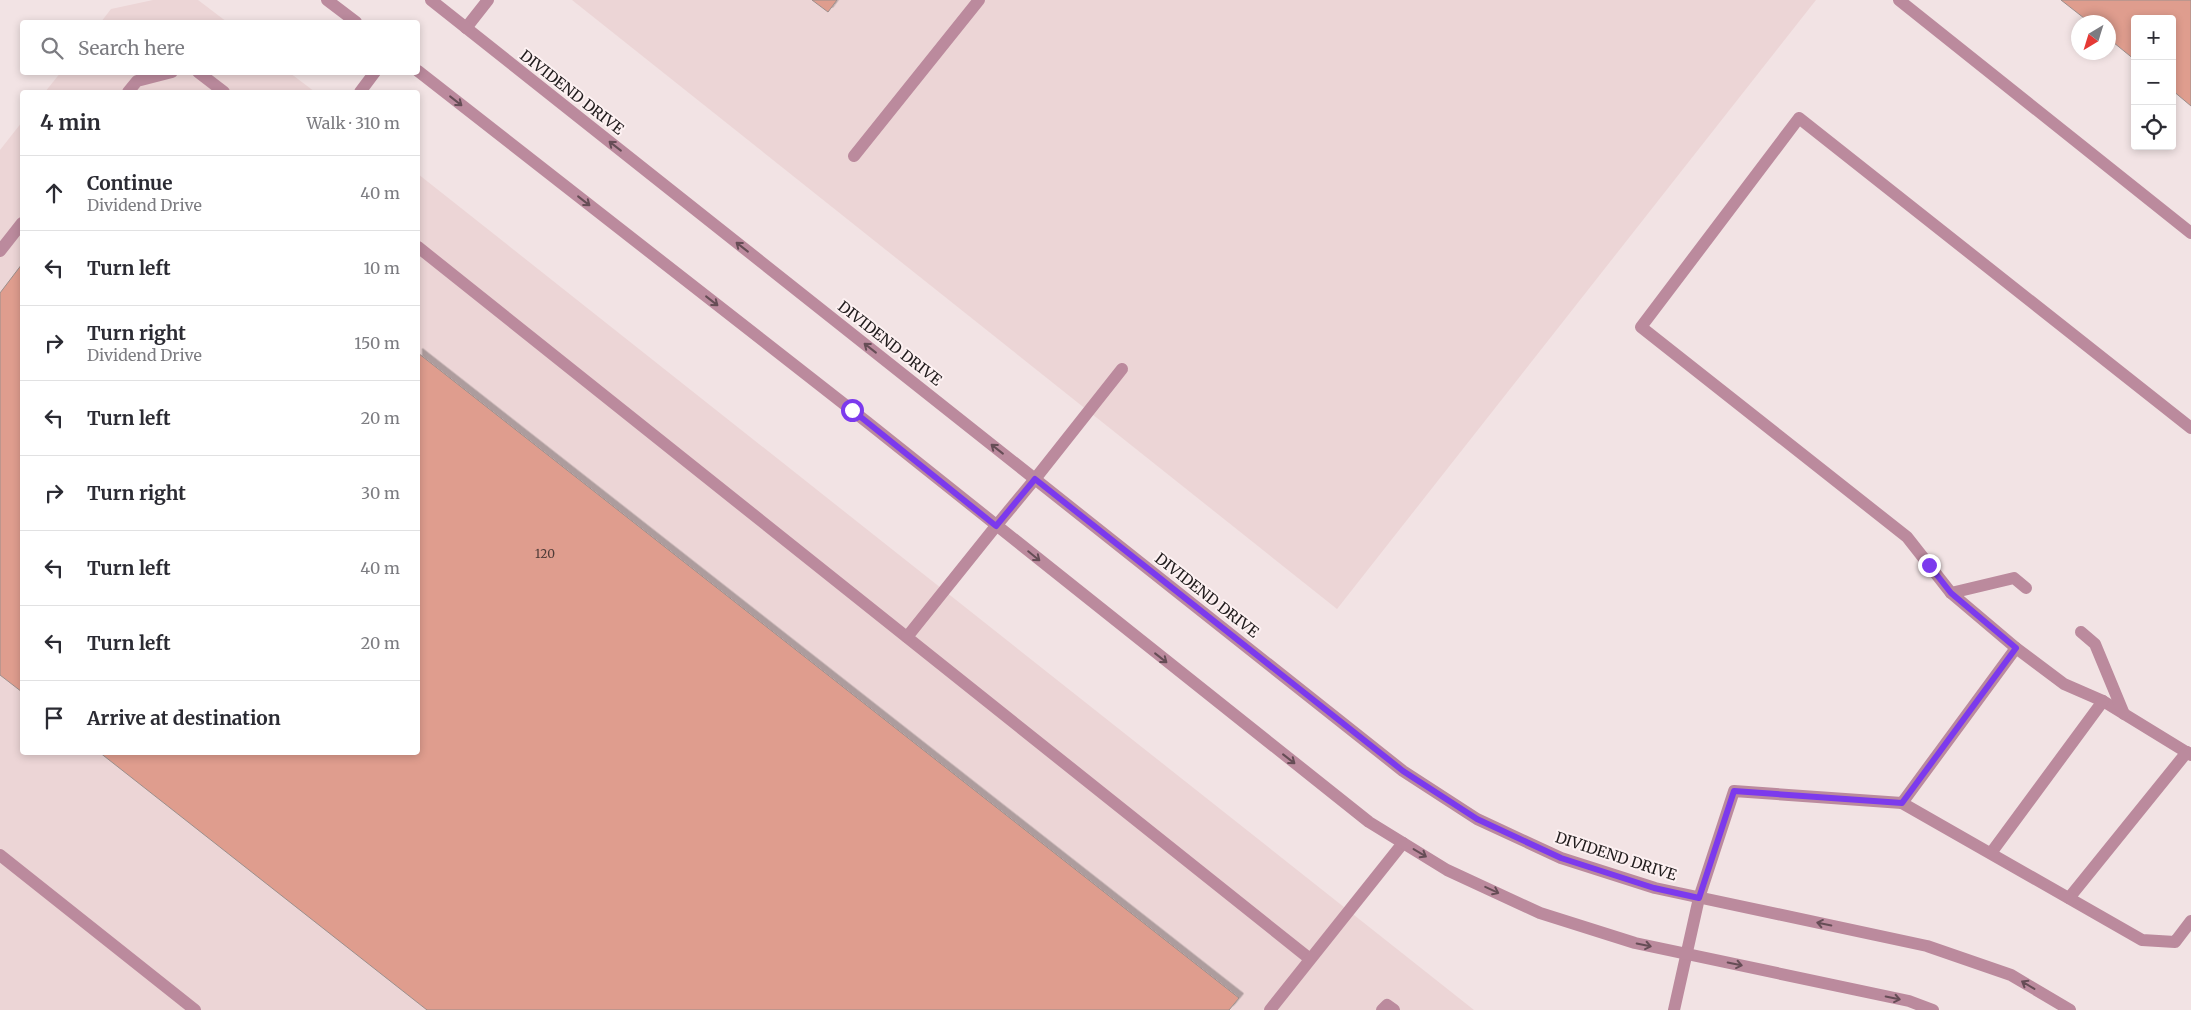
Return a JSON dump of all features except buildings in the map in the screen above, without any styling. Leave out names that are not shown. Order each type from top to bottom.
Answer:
[{"type":"street","points":[[327,0],[353,20]]},
{"type":"street","name":"DIVIDEND DRIVE","points":[[431,0],[1403,771],[1477,819],[1561,858],[1654,888],[1927,946],[2011,975],[2070,1010]]},
{"type":"street","points":[[466,28],[488,0]]},
{"type":"street","points":[[854,156],[978,0]]},
{"type":"street","points":[[1899,0],[2191,233]]},
{"type":"street","points":[[420,73],[867,422],[1368,822],[1447,870],[1540,913],[1635,943],[1909,1001],[1933,1010]]},
{"type":"street","points":[[130,90],[137,81],[160,75]]},
{"type":"street","points":[[202,75],[221,90]]},
{"type":"street","points":[[362,90],[373,75]]},
{"type":"street","points":[[2069,898],[2189,754],[2103,701],[2064,684],[2016,648],[1951,593],[1907,537],[1641,327],[1799,118],[2191,428]]},
{"type":"street","points":[[0,251],[20,226]]},
{"type":"street","points":[[420,249],[1310,959]]},
{"type":"street","points":[[907,637],[1122,369]]},
{"type":"street","points":[[1951,593],[2014,578],[2026,588]]},
{"type":"street","points":[[2081,632],[2094,644],[2124,714]]},
{"type":"street","points":[[1902,803],[2016,648]]},
{"type":"street","points":[[1990,853],[2103,701]]},
{"type":"street","points":[[1674,1010],[1699,898],[1734,791],[1902,803],[2142,940],[2175,942],[2191,921]]},
{"type":"street","points":[[1270,1010],[1404,843]]},
{"type":"street","points":[[0,855],[195,1010]]},
{"type":"street","points":[[1382,1010],[1387,1005],[1394,1010]]},
{"type":"shaded area","points":[[153,0],[198,0],[224,20],[103,20],[111,9]]},
{"type":"shaded area","points":[[572,0],[1816,0],[1337,609]]},
{"type":"shaded area","points":[[59,75],[293,75],[312,90],[47,90]]},
{"type":"shaded area","points":[[20,125],[20,755],[420,755],[420,176],[1474,1010],[0,1010],[0,150]]},
{"type":"route","points":[[852,410],[996,526],[1035,479],[1403,771],[1477,819],[1561,858],[1654,888],[1699,898],[1734,791],[1902,803],[2016,648],[1951,593],[1929,565]]}]
